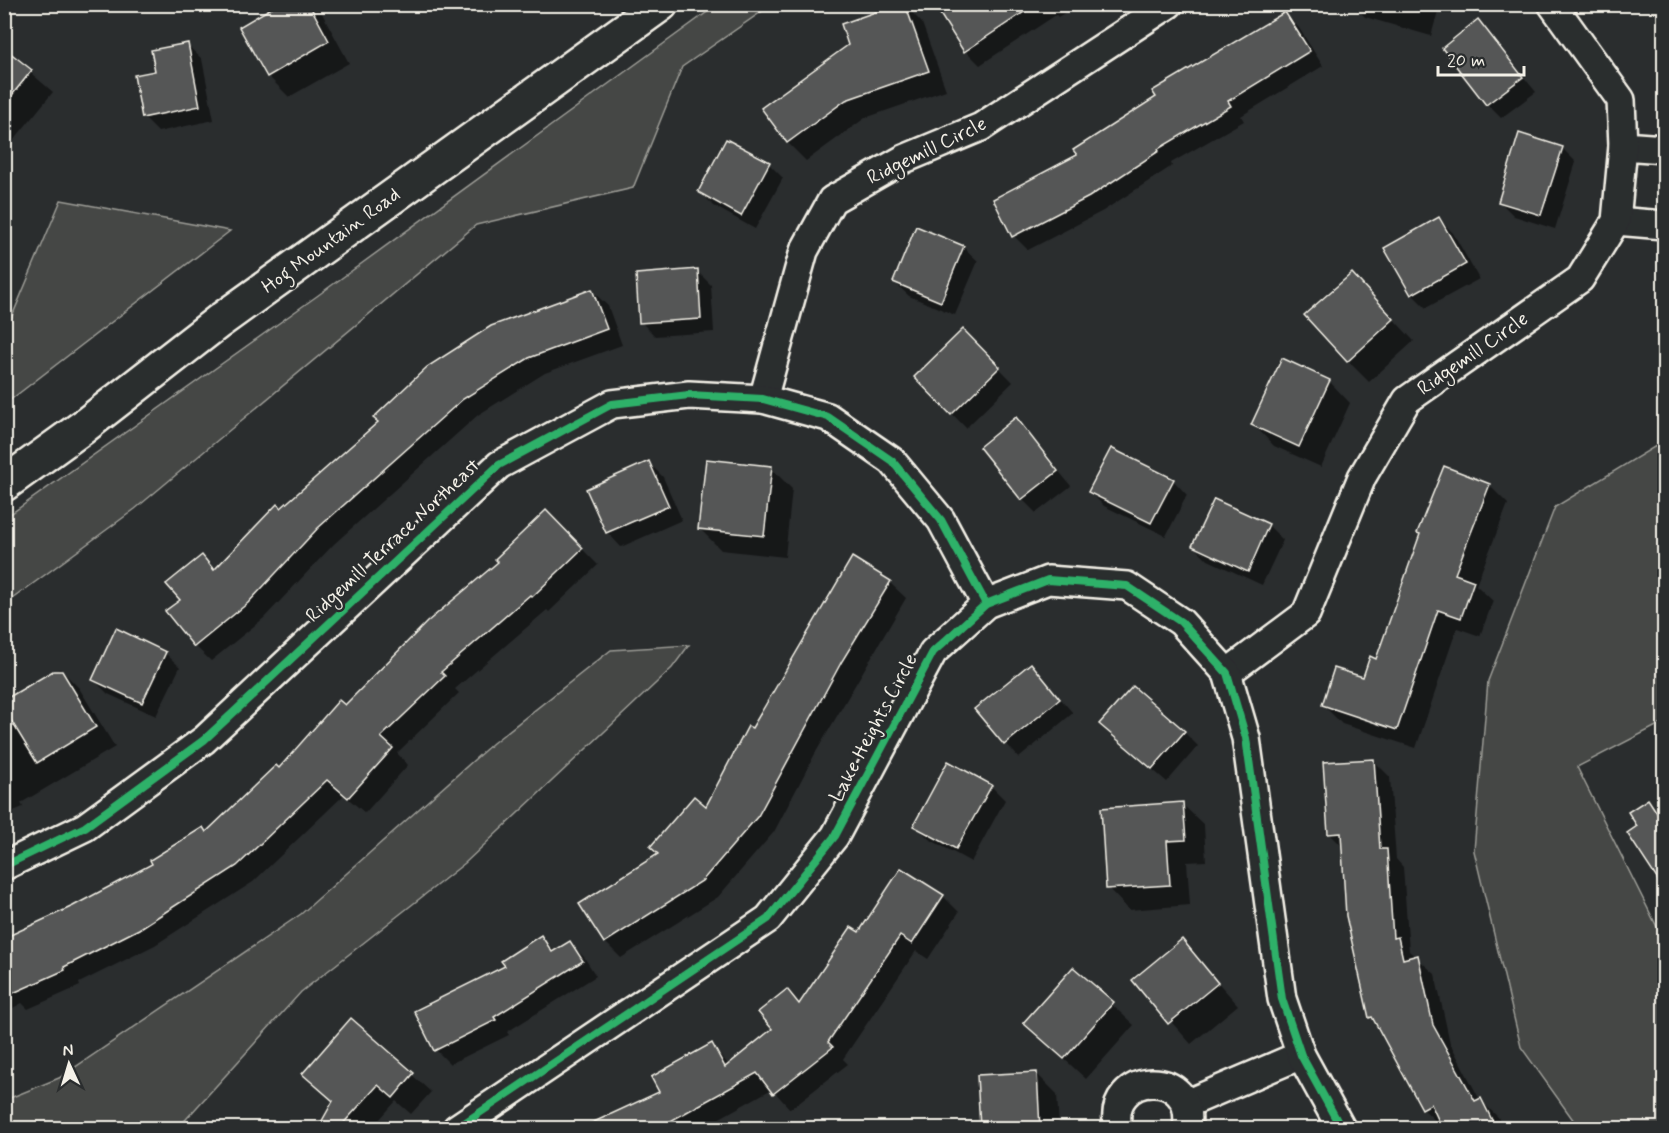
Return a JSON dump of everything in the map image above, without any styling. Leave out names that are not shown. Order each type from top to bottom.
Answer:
[{"type":"street","name":"Hog Mountain Road","points":[[4,484],[83,427],[218,322],[662,4]]},
{"type":"street","name":"Ridgemill Circle","points":[[763,399],[804,251],[832,200],[904,159],[981,128],[1169,4]]},
{"type":"street","name":"Ridgemill Circle","points":[[1227,673],[1306,614],[1362,477],[1407,400],[1580,279],[1616,221],[1623,146],[1621,100],[1551,4]]},
{"type":"street","points":[[1623,146],[1665,149]]},
{"type":"street","points":[[1616,221],[1665,225]]},
{"type":"street","name":"Ridgemill Terrace Northeast","points":[[4,866],[85,827],[204,740],[499,465],[612,404],[689,395],[763,399],[828,417],[892,461],[941,520],[986,604]]},
{"type":"street","name":"Lake Heights Circle","points":[[457,1128],[768,919],[835,836],[933,652],[986,604],[1048,580],[1127,586],[1181,622],[1227,673],[1245,738],[1282,999],[1301,1054],[1341,1128]]},
{"type":"street","points":[[1118,1128],[1116,1119],[1119,1105],[1126,1094],[1138,1085],[1151,1082],[1166,1084],[1178,1092],[1187,1116],[1301,1054]]},
{"type":"shaded area","points":[[717,5],[771,5],[682,67],[633,188],[476,225],[135,509],[5,604],[5,518],[317,296]]},
{"type":"shaded area","points":[[61,200],[230,231],[5,404],[5,333]]},
{"type":"shaded area","points":[[1664,441],[1664,722],[1577,767],[1664,941],[1664,1128],[1579,1128],[1521,1047],[1474,851],[1488,681],[1555,507]]},
{"type":"shaded area","points":[[689,645],[672,668],[465,863],[301,992],[178,1128],[5,1128],[5,1100],[59,1078],[301,914],[493,743],[611,650]]},
{"type":"building","points":[[278,4],[309,4],[329,41],[267,77],[239,27]]},
{"type":"building","points":[[898,4],[905,4],[929,71],[846,100],[787,143],[761,108],[848,45],[841,24]]},
{"type":"building","points":[[955,4],[1036,4],[964,52],[940,14]]},
{"type":"building","points":[[1285,12],[1310,51],[1228,101],[1231,106],[1158,149],[1159,151],[1089,197],[1012,237],[993,199],[1077,155],[1073,150],[1156,97],[1152,91]]},
{"type":"building","points":[[1478,19],[1523,77],[1486,105],[1442,48]]},
{"type":"building","points":[[188,43],[200,106],[142,118],[134,75],[155,71],[151,50]]},
{"type":"building","points":[[4,48],[32,70],[4,105]]},
{"type":"building","points":[[1519,133],[1563,147],[1541,215],[1498,202]]},
{"type":"building","points":[[726,139],[770,162],[741,216],[698,192]]},
{"type":"building","points":[[1439,217],[1466,264],[1411,295],[1384,248]]},
{"type":"building","points":[[916,226],[964,246],[941,302],[893,282]]},
{"type":"building","points":[[698,269],[701,319],[639,323],[636,274]]},
{"type":"building","points":[[1352,273],[1394,319],[1347,362],[1304,315]]},
{"type":"building","points":[[592,289],[607,329],[529,358],[463,399],[318,528],[248,603],[194,647],[165,611],[180,600],[166,584],[202,555],[214,570],[277,504],[281,508],[378,422],[373,418],[427,367],[491,326]]},
{"type":"building","points":[[963,329],[1000,367],[951,415],[914,377]]},
{"type":"building","points":[[1282,358],[1330,380],[1299,447],[1251,425]]},
{"type":"building","points":[[1016,417],[1058,471],[1021,500],[979,447]]},
{"type":"building","points":[[1111,448],[1174,479],[1151,523],[1088,492]]},
{"type":"building","points":[[706,459],[772,466],[764,536],[698,529]]},
{"type":"building","points":[[649,461],[669,506],[606,533],[586,489]]},
{"type":"building","points":[[1444,466],[1490,484],[1455,574],[1474,581],[1461,618],[1438,610],[1397,730],[1322,705],[1334,668],[1363,677],[1370,656],[1376,659],[1420,534],[1417,533]]},
{"type":"building","points":[[1214,499],[1269,524],[1248,572],[1192,546]]},
{"type":"building","points":[[546,510],[583,548],[532,597],[530,595],[441,672],[445,676],[381,737],[393,748],[348,798],[327,780],[237,866],[139,929],[64,967],[65,970],[11,994],[4,980],[4,938],[73,906],[152,864],[150,860],[203,827],[206,832],[276,765],[279,768],[339,700],[345,705],[427,622],[498,562],[495,559]]},
{"type":"building","points":[[852,557],[891,581],[842,661],[758,816],[702,881],[604,943],[579,904],[658,854],[650,847],[694,796],[706,806],[748,726],[752,728]]},
{"type":"building","points":[[116,628],[166,652],[142,703],[92,680]]},
{"type":"building","points":[[1031,663],[1060,699],[1004,745],[974,709]]},
{"type":"building","points":[[53,671],[62,671],[96,727],[37,763],[4,709],[4,700]]},
{"type":"building","points":[[1133,686],[1185,731],[1152,769],[1099,724]]},
{"type":"building","points":[[1374,759],[1380,849],[1387,849],[1393,938],[1398,937],[1403,959],[1418,955],[1433,1025],[1475,1101],[1481,1098],[1496,1128],[1442,1128],[1431,1104],[1422,1109],[1372,1017],[1369,1018],[1346,916],[1341,833],[1328,834],[1323,762]]},
{"type":"building","points":[[948,761],[992,785],[956,849],[913,826]]},
{"type":"building","points":[[1648,799],[1665,825],[1665,891],[1627,833],[1637,826],[1628,812]]},
{"type":"building","points":[[1183,802],[1186,840],[1167,841],[1170,885],[1106,889],[1101,808]]},
{"type":"building","points":[[901,868],[944,895],[912,944],[900,936],[828,1042],[833,1047],[773,1094],[757,1073],[658,1128],[581,1128],[659,1092],[651,1077],[712,1043],[725,1067],[772,1029],[758,1012],[787,989],[799,1004],[851,927],[859,932]]},
{"type":"building","points":[[541,935],[552,952],[570,941],[583,961],[494,1017],[496,1020],[434,1051],[414,1011],[505,966],[501,961]]},
{"type":"building","points":[[1182,939],[1218,983],[1168,1024],[1132,980]]},
{"type":"building","points":[[1073,967],[1114,1002],[1064,1059],[1023,1023]]},
{"type":"building","points":[[351,1018],[414,1073],[393,1098],[378,1085],[339,1128],[318,1128],[333,1101],[302,1074]]},
{"type":"building","points":[[1037,1072],[1040,1128],[980,1128],[977,1075]]},
{"type":"cycle path","points":[[4,866],[85,827],[204,740],[499,465],[612,404],[689,395],[763,399],[828,417],[892,461],[941,520],[986,604]]},
{"type":"cycle path","points":[[457,1128],[768,919],[835,836],[933,652],[986,604],[1048,580],[1127,586],[1181,622],[1227,673],[1246,738],[1282,999],[1301,1055],[1341,1128]]}]
